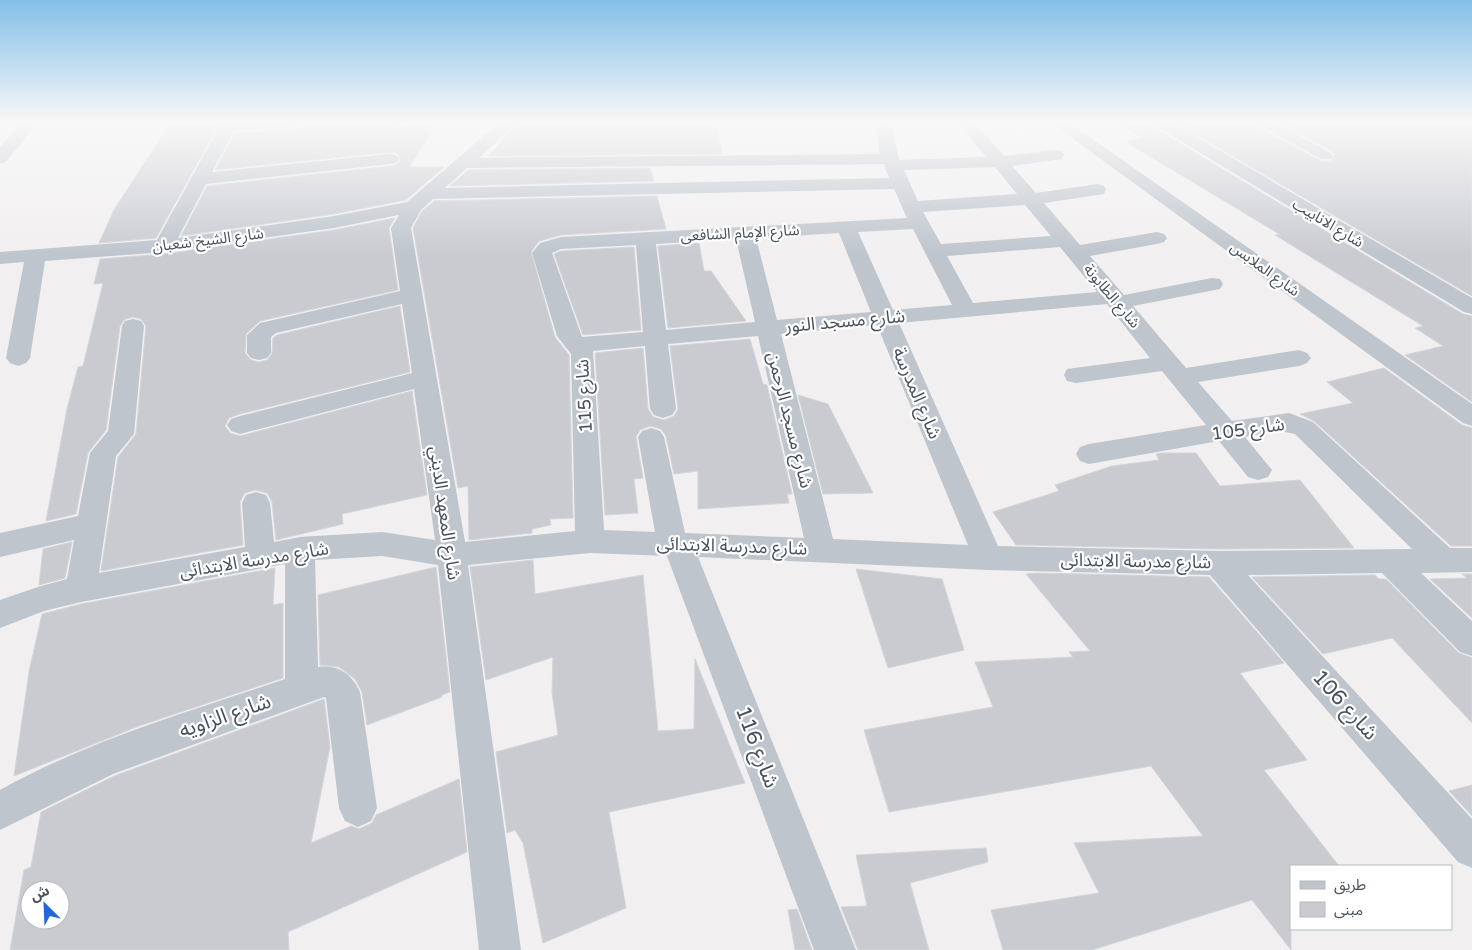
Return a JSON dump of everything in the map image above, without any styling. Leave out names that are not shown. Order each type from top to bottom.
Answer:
[{"type":"street","points":[[164,246],[207,166]]},
{"type":"street","points":[[200,179],[320,166]]},
{"type":"street","name":"شارع المعهد الديني","points":[[458,166],[421,201],[401,228],[452,554],[500,950]]},
{"type":"street","points":[[893,166],[914,215],[935,250],[966,310]]},
{"type":"street","name":"شارع الطابونة","points":[[1004,166],[1258,470]]},
{"type":"street","name":"شارع الملابس","points":[[1120,166],[1472,417]]},
{"type":"street","name":"شارع الانابيب","points":[[1235,166],[1472,307]]},
{"type":"street","name":"شارع الشيخ شعبان","points":[[0,258],[164,246],[334,222],[421,201],[900,183]]},
{"type":"street","name":"شارع الإمام الشافعى","points":[[561,243],[846,227],[914,215],[1098,190]]},
{"type":"street","name":"شارع المدرسة","points":[[846,227],[988,558]]},
{"type":"street","name":"شارع مسجد الرحمن","points":[[744,233],[821,549]]},
{"type":"street","points":[[645,238],[663,410]]},
{"type":"street","points":[[935,250],[1071,247],[1157,238]]},
{"type":"street","name":"شارع 115","points":[[561,243],[551,245],[542,253],[569,336],[582,350],[583,354],[590,541]]},
{"type":"street","points":[[18,358],[35,256]]},
{"type":"street","name":"شارع مسجد النور","points":[[576,345],[966,310],[1116,300],[1212,284]]},
{"type":"street","points":[[259,353],[258,336],[268,328],[411,295]]},
{"type":"street","points":[[81,589],[103,452],[121,434],[133,326]]},
{"type":"street","points":[[1076,375],[1174,370],[1299,358]]},
{"type":"street","points":[[240,425],[424,378]]},
{"type":"street","name":"شارع 105","points":[[1089,454],[1284,422],[1299,425],[1458,561]]},
{"type":"street","name":"شارع 116","points":[[651,437],[675,544],[835,950]]},
{"type":"street","points":[[256,503],[262,556]]},
{"type":"street","points":[[0,545],[91,525]]},
{"type":"street","name":"شارع مدرسة الابتدائى","points":[[0,614],[41,599],[81,589],[300,549],[382,544],[452,554],[590,541],[821,549],[988,558],[1218,563],[1458,561]]},
{"type":"street","points":[[300,549],[302,690]]},
{"type":"street","points":[[1389,561],[1472,642]]},
{"type":"street","name":"شارع 106","points":[[1218,563],[1472,848]]},
{"type":"street","name":"شارع الزاويه","points":[[0,811],[32,792],[104,759],[320,682],[328,682],[340,687],[343,692],[358,808]]},
{"type":"building","points":[[142,166],[196,166],[156,238],[99,243],[114,210]]},
{"type":"building","points":[[217,166],[251,166],[215,170]]},
{"type":"building","points":[[387,166],[444,167],[406,200],[334,214],[181,236],[207,186]]},
{"type":"building","points":[[1166,166],[1218,166],[1463,314],[1472,316],[1472,402],[1405,355],[1443,346],[1415,328],[1423,326],[1275,235],[1279,234]]},
{"type":"building","points":[[1250,166],[1472,166],[1472,296]]},
{"type":"building","points":[[650,168],[654,181],[450,186],[468,170]]},
{"type":"building","points":[[657,196],[666,229],[561,235],[539,241],[531,252],[555,337],[569,355],[573,518],[550,519],[551,525],[532,529],[532,533],[469,540],[468,486],[458,488],[413,228],[422,211],[434,201]]},
{"type":"building","points":[[395,218],[389,228],[398,290],[260,321],[246,334],[245,353],[251,360],[259,362],[267,360],[272,354],[273,338],[277,335],[400,306],[410,372],[240,414],[229,418],[225,426],[230,433],[240,436],[412,391],[427,495],[342,514],[343,524],[276,540],[272,502],[267,493],[255,490],[245,493],[240,502],[243,545],[101,571],[118,457],[136,434],[146,326],[141,319],[133,317],[125,319],[120,326],[106,430],[88,453],[76,514],[46,521],[67,409],[78,367],[83,366],[103,283],[94,284],[100,259],[164,254],[334,230]]},
{"type":"building","points":[[699,243],[704,271],[711,271],[746,321],[668,328],[658,246]]},
{"type":"building","points":[[634,247],[641,330],[583,335],[554,254],[561,251]]},
{"type":"building","points":[[750,339],[763,384],[767,385],[792,494],[787,494],[789,503],[698,509],[698,471],[674,474],[666,436],[661,429],[650,426],[640,430],[636,437],[643,478],[634,479],[638,513],[605,515],[595,353],[643,348],[648,409],[653,417],[664,420],[674,416],[678,409],[670,346]]},
{"type":"building","points":[[1384,368],[1462,425],[1472,428],[1472,546],[1451,546],[1314,421],[1300,414],[1353,403],[1327,382]]},
{"type":"building","points":[[798,395],[828,404],[873,493],[823,494]]},
{"type":"building","points":[[1196,453],[1220,486],[1300,480],[1354,548],[1218,549],[1016,545],[993,512],[1059,491],[1055,485],[1112,466],[1159,460],[1156,454]]},
{"type":"building","points":[[72,542],[65,578],[39,585],[43,549]]},
{"type":"building","points":[[533,560],[535,594],[643,575],[658,731],[694,729],[695,659],[745,783],[609,812],[626,908],[543,943],[523,843],[515,830],[507,833],[496,752],[558,735],[552,692],[553,657],[486,680],[470,567]]},
{"type":"building","points":[[436,567],[450,692],[442,695],[442,697],[367,725],[362,692],[355,679],[339,667],[320,665],[318,595]]},
{"type":"building","points":[[275,568],[273,605],[283,603],[283,678],[139,726],[14,776],[29,672],[42,614],[81,604]]},
{"type":"building","points":[[856,569],[942,579],[964,650],[888,668]]},
{"type":"building","points":[[1026,574],[1209,577],[1284,663],[1240,673],[1307,760],[1264,770],[1338,865],[1290,865],[1291,950],[1252,900],[1092,950],[1003,950],[991,910],[1099,893],[1074,843],[1203,836],[1151,766],[889,812],[864,730],[993,707],[975,662],[1073,657],[1069,652],[1090,651]]},
{"type":"building","points":[[1462,574],[1472,574],[1472,618],[1430,579],[1467,578]]},
{"type":"building","points":[[1375,575],[1379,579],[1386,579],[1459,653],[1472,658],[1472,723],[1392,638],[1323,654],[1252,577]]},
{"type":"building","points":[[324,699],[330,747],[311,843],[351,826],[359,829],[372,823],[376,815],[459,779],[467,852],[288,932],[289,950],[10,950],[20,893],[20,930],[70,930],[70,880],[22,880],[24,870],[31,867],[41,812],[114,776]]},
{"type":"building","points":[[1472,785],[1472,816],[1449,791]]},
{"type":"building","points":[[986,848],[988,862],[910,883],[929,950],[858,950],[841,907],[867,906],[856,855]]},
{"type":"building","points":[[797,909],[812,950],[795,950],[788,910]]}]
